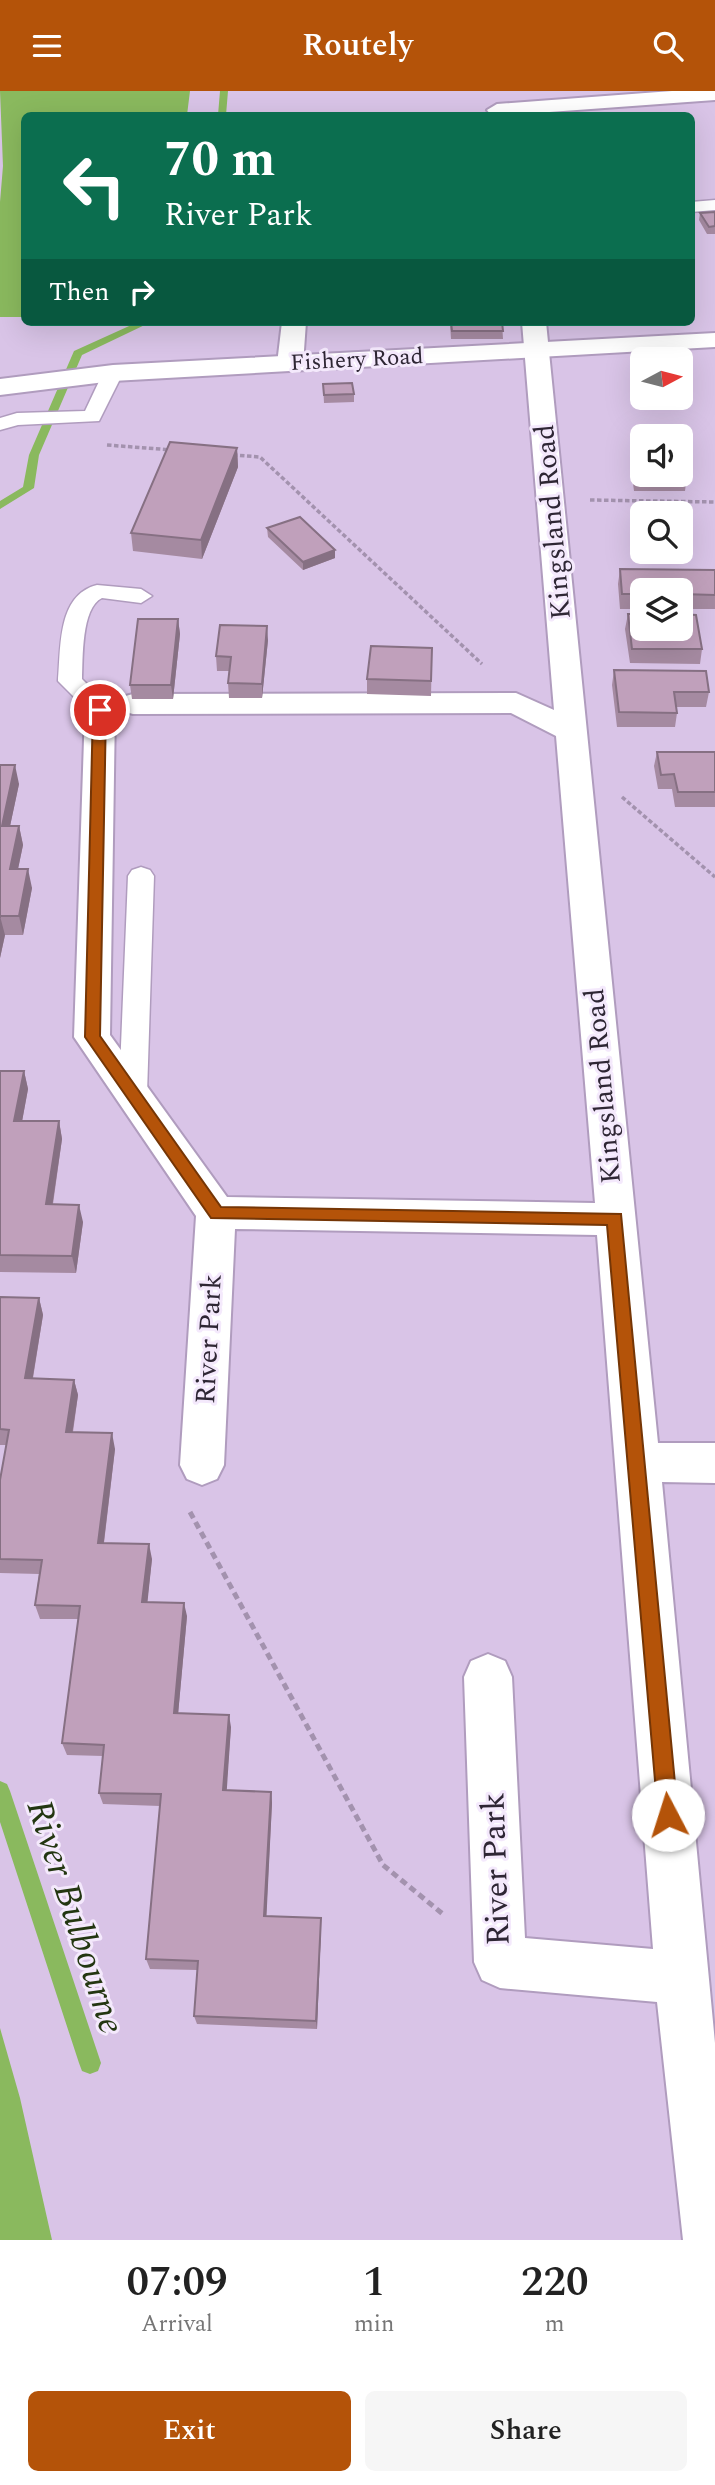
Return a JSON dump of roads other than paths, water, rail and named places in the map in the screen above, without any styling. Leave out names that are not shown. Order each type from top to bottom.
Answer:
[{"type":"street","points":[[480,91],[496,112]]},
{"type":"street","points":[[508,112],[715,94]]},
{"type":"street","points":[[290,364],[294,326]]},
{"type":"street","name":"Fishery Road","points":[[0,387],[113,373],[290,364],[536,336],[715,340]]},
{"type":"street","name":"Kingsland Road","points":[[536,336],[638,1462],[681,1978],[711,2240]]},
{"type":"street","points":[[571,731],[516,703],[117,707],[93,1037],[216,1213],[615,1219]]},
{"type":"street","name":"River Park","points":[[202,1465],[216,1213]]},
{"type":"street","points":[[638,1462],[715,1463]]},
{"type":"street","name":"River Park","points":[[488,1677],[500,1962],[681,1978]]},
{"type":"lane","points":[[695,207],[715,205]]},
{"type":"lane","points":[[0,424],[17,419],[92,417],[113,373]]},
{"type":"lane","points":[[117,707],[99,697],[83,693],[70,681],[77,610],[83,599],[96,592],[141,596]]},
{"type":"lane","points":[[133,1094],[141,876]]},
{"type":"waterway","name":"River Bulbourne","points":[[222,112],[224,91]]},
{"type":"waterway","name":"River Bulbourne","points":[[0,506],[28,488],[34,455],[78,353],[137,326]]},
{"type":"waterway","name":"River Bulbourne","points":[[0,1791],[90,2063]]}]
